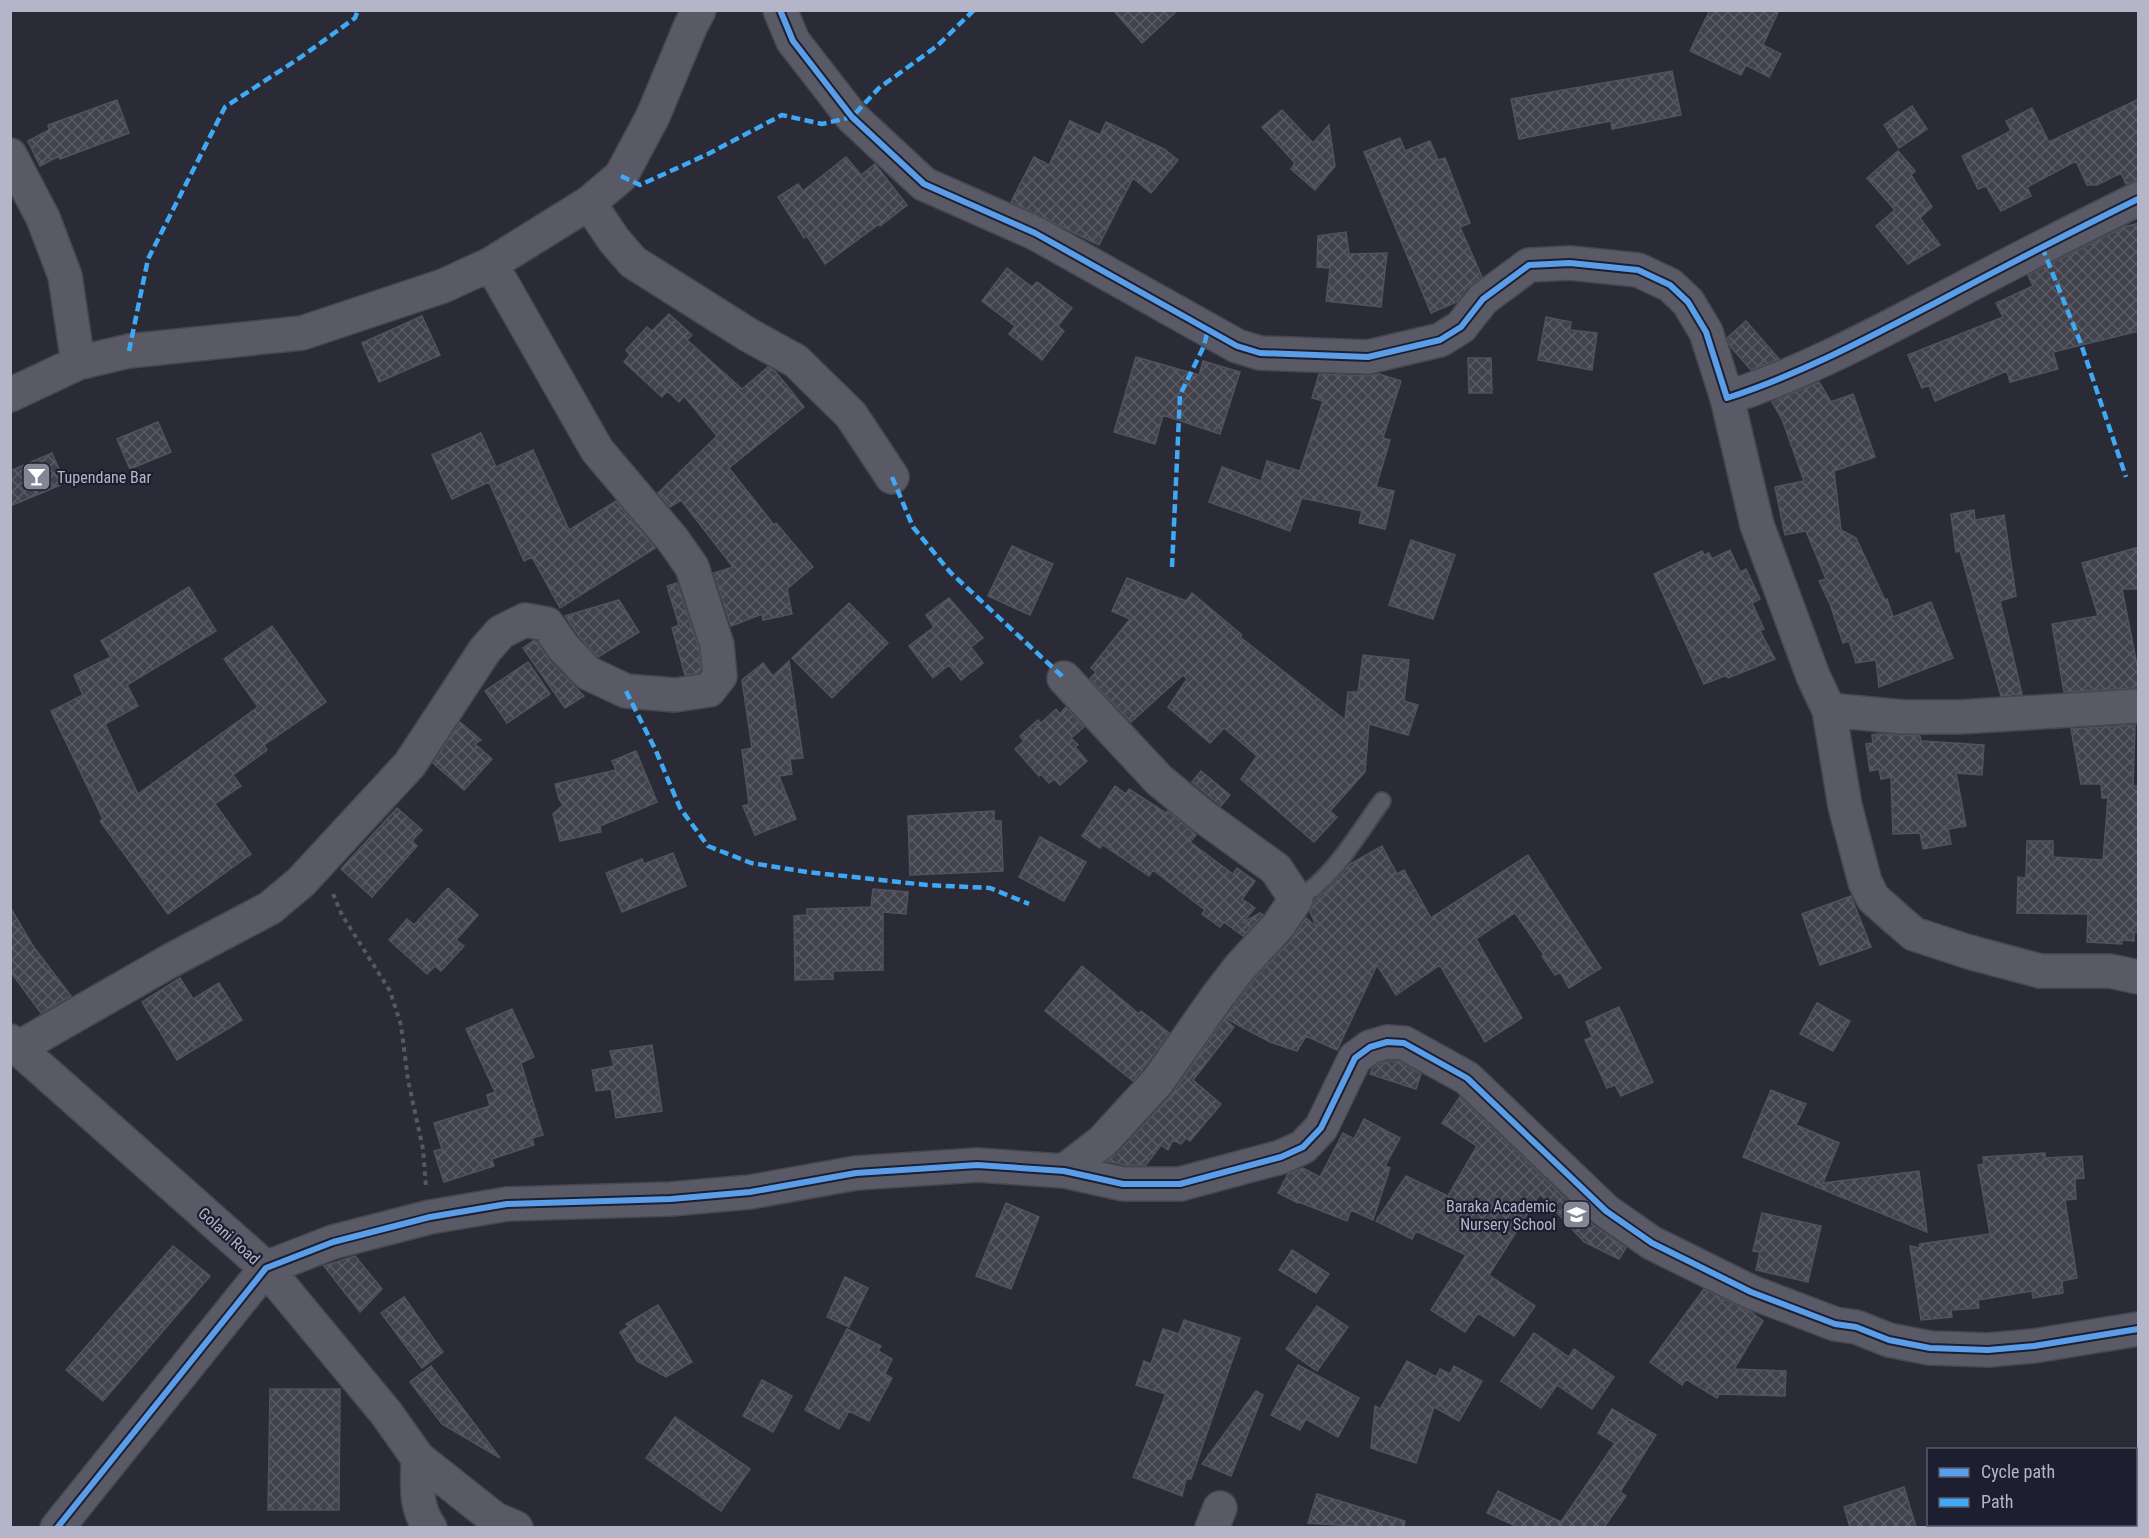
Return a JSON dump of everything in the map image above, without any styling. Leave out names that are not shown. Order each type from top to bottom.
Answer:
[{"type":"street","points":[[10,395],[78,363],[129,351],[302,333],[443,286],[491,264],[589,203],[621,176],[653,116],[699,10]]},
{"type":"street","points":[[780,10],[793,40],[852,117],[924,184],[1035,233],[1238,346],[1260,353],[1368,357],[1440,340],[1461,327],[1483,299],[1529,265],[1570,263],[1638,270],[1670,285],[1688,302],[1706,332],[1727,398],[1756,525],[1813,676],[1829,710],[1845,806],[1865,882],[1873,898],[1914,934],[1968,952],[2040,971],[2110,970],[2139,977]]},
{"type":"street","points":[[10,155],[43,218],[64,276],[78,363]]},
{"type":"street","points":[[1727,398],[1767,385],[1855,345],[2139,199]]},
{"type":"street","points":[[589,203],[614,240],[633,262],[747,334],[796,361],[851,415],[892,477]]},
{"type":"street","points":[[14,1045],[270,908],[301,882],[410,764],[485,650],[501,632],[525,620],[547,624],[562,647],[588,673],[626,691],[675,695],[709,690],[720,676],[717,645],[692,567],[673,540],[597,450],[491,264]]},
{"type":"street","points":[[1064,678],[1159,780],[1203,817],[1276,869],[1296,899],[1278,926],[1240,967],[1217,997],[1158,1081],[1103,1140],[1064,1171]]},
{"type":"street","points":[[1829,710],[1903,717],[1959,717],[2139,706]]},
{"type":"street","points":[[57,1527],[266,1268],[333,1242],[430,1217],[507,1204],[671,1199],[750,1192],[856,1173],[976,1165],[1064,1171],[1123,1184],[1180,1184],[1281,1157],[1303,1147],[1321,1128],[1355,1058],[1370,1047],[1387,1042],[1404,1043],[1467,1078],[1606,1211],[1652,1243],[1751,1292],[1835,1324],[1856,1327],[1889,1340],[1930,1348],[1988,1350],[2034,1346],[2139,1329]]},
{"type":"street","name":"Golani Road","points":[[14,1045],[266,1268],[386,1413],[418,1458],[495,1519],[516,1527]]},
{"type":"street","points":[[418,1458],[417,1499],[424,1519],[430,1527]]},
{"type":"lane","points":[[1296,899],[1309,893],[1327,876],[1382,801]]},
{"type":"path","points":[[319,860],[342,915],[390,991],[401,1025],[408,1080],[423,1149],[430,1217]]},
{"type":"building","points":[[1113,10],[1178,10],[1142,43]]},
{"type":"building","points":[[1710,10],[1779,10],[1763,45],[1781,54],[1769,77],[1746,65],[1741,75],[1690,51]]},
{"type":"building","points":[[1672,71],[1681,115],[1612,129],[1611,121],[1519,139],[1511,99]]},
{"type":"building","points":[[2139,99],[2139,180],[2126,184],[2121,173],[2097,185],[2087,185],[2076,161],[2027,187],[2031,196],[2001,211],[1986,186],[1978,189],[1962,156],[2011,131],[2006,121],[2032,108],[2049,142]]},
{"type":"building","points":[[117,100],[129,133],[60,159],[59,156],[40,166],[28,141],[49,130],[48,125]]},
{"type":"building","points":[[1912,106],[1927,129],[1899,148],[1884,125]]},
{"type":"building","points":[[1282,110],[1313,143],[1329,125],[1335,166],[1315,190],[1291,169],[1295,163],[1262,127]]},
{"type":"building","points":[[1070,121],[1100,135],[1106,122],[1164,149],[1178,160],[1151,193],[1133,178],[1099,245],[1011,202],[1034,157],[1049,165]]},
{"type":"building","points":[[1400,138],[1405,151],[1430,141],[1438,160],[1445,158],[1470,223],[1460,227],[1482,277],[1468,287],[1457,302],[1431,313],[1364,152]]},
{"type":"building","points":[[1898,151],[1915,171],[1911,175],[1932,207],[1920,218],[1940,245],[1908,264],[1876,226],[1895,210],[1867,178]]},
{"type":"building","points":[[846,157],[861,175],[875,164],[907,205],[825,264],[807,236],[804,238],[778,197],[798,184],[803,191]]},
{"type":"building","points":[[2139,223],[2139,331],[2053,352],[2058,369],[2010,382],[2007,371],[1935,401],[1929,385],[1922,388],[1908,355],[2003,317],[1996,303],[2033,286],[2028,275],[2124,227]]},
{"type":"building","points":[[1346,232],[1349,254],[1387,253],[1381,307],[1326,301],[1330,268],[1317,267],[1318,236]]},
{"type":"building","points":[[1007,268],[1032,287],[1037,282],[1072,308],[1058,326],[1064,331],[1042,360],[1009,334],[1015,326],[982,301]]},
{"type":"building","points":[[669,314],[692,335],[687,340],[742,389],[768,367],[775,371],[804,407],[729,468],[774,525],[776,523],[813,567],[787,589],[792,614],[763,620],[762,614],[731,626],[714,573],[733,567],[681,500],[670,507],[658,493],[717,436],[684,396],[679,402],[667,391],[662,397],[624,362],[630,355],[626,350],[647,327],[652,331]]},
{"type":"building","points":[[422,316],[440,355],[379,382],[362,343]]},
{"type":"building","points":[[1546,317],[1571,322],[1570,330],[1597,333],[1592,370],[1538,360]]},
{"type":"building","points":[[1746,321],[1779,359],[1751,370],[1731,347],[1727,338]]},
{"type":"building","points":[[1136,357],[1199,375],[1203,361],[1240,372],[1220,434],[1163,415],[1155,444],[1114,432]]},
{"type":"building","points":[[1468,358],[1491,358],[1492,393],[1469,393]]},
{"type":"building","points":[[1319,374],[1368,376],[1379,374],[1401,381],[1383,438],[1390,440],[1376,487],[1394,491],[1385,529],[1359,523],[1362,511],[1302,498],[1290,531],[1209,502],[1222,467],[1261,481],[1267,461],[1300,471],[1323,401],[1312,398]]},
{"type":"building","points":[[1819,382],[1831,402],[1853,394],[1875,457],[1834,471],[1841,530],[1856,538],[1885,600],[1887,599],[1893,617],[1931,602],[1953,658],[1879,687],[1876,660],[1856,663],[1849,641],[1843,643],[1830,604],[1819,581],[1826,579],[1806,531],[1785,535],[1775,487],[1804,481],[1782,419],[1772,402]]},
{"type":"building","points":[[158,422],[171,452],[130,469],[117,439]]},
{"type":"building","points":[[481,433],[496,467],[533,450],[569,530],[616,501],[655,548],[560,608],[532,557],[524,561],[489,482],[452,499],[432,455]]},
{"type":"building","name":"Tupendane Bar","points":[[52,453],[65,483],[10,506],[10,471]]},
{"type":"building","points":[[1974,510],[1975,520],[2004,515],[2016,596],[2000,601],[2022,694],[2001,696],[1960,551],[1956,552],[1951,514]]},
{"type":"building","points":[[1411,540],[1455,555],[1433,619],[1389,605]]},
{"type":"building","points":[[1012,546],[1053,564],[1030,615],[988,596]]},
{"type":"building","points":[[2139,547],[2139,589],[2122,589],[2139,675],[2139,688],[2064,692],[2052,624],[2098,616],[2082,563]]},
{"type":"building","points":[[1730,550],[1740,572],[1746,569],[1760,599],[1752,603],[1764,629],[1760,631],[1775,659],[1728,678],[1727,675],[1704,684],[1654,574],[1702,551],[1704,555],[1709,553],[1712,559]]},
{"type":"building","points":[[1127,578],[1186,601],[1192,593],[1242,635],[1240,637],[1345,720],[1348,692],[1358,692],[1363,655],[1409,660],[1404,701],[1418,705],[1408,735],[1369,724],[1365,772],[1330,811],[1337,817],[1314,842],[1241,779],[1257,756],[1224,728],[1210,743],[1168,707],[1187,679],[1183,675],[1131,722],[1090,679],[1096,672],[1091,668],[1130,619],[1112,611]]},
{"type":"building","points":[[677,583],[699,649],[701,670],[698,673],[685,675],[672,628],[679,625],[667,586]]},
{"type":"building","points":[[189,587],[216,631],[127,685],[138,706],[105,724],[138,794],[258,707],[224,659],[272,626],[326,702],[264,745],[267,750],[233,775],[241,786],[215,804],[251,854],[168,914],[100,821],[103,819],[51,711],[83,695],[74,675],[111,657],[101,641]]},
{"type":"building","points":[[949,598],[983,638],[971,647],[983,663],[961,680],[949,665],[933,678],[909,646],[934,627],[926,615]]},
{"type":"building","points":[[619,600],[639,632],[598,657],[565,616]]},
{"type":"building","points":[[849,603],[888,643],[832,698],[792,658]]},
{"type":"building","points":[[536,641],[549,660],[584,696],[565,708],[523,648]]},
{"type":"building","points":[[789,661],[803,758],[790,759],[792,774],[779,776],[796,819],[755,835],[743,806],[749,804],[742,750],[752,748],[742,680],[763,663],[773,676]]},
{"type":"building","points":[[528,662],[550,694],[507,723],[485,691]]},
{"type":"building","points":[[1066,707],[1084,727],[1071,738],[1078,745],[1075,747],[1087,761],[1060,785],[1054,779],[1049,783],[1041,774],[1039,776],[1015,749],[1024,741],[1020,736],[1038,720],[1041,723],[1056,709],[1060,714]]},
{"type":"building","points":[[460,722],[481,740],[475,744],[492,759],[464,790],[433,763]]},
{"type":"building","points":[[2135,725],[2133,786],[2139,786],[2139,933],[2134,932],[2134,941],[2122,940],[2122,944],[2087,942],[2088,914],[2017,913],[2018,877],[2026,878],[2027,841],[2053,841],[2053,857],[2103,860],[2108,798],[2102,798],[2101,784],[2081,784],[2071,729]]},
{"type":"building","points":[[1872,735],[1920,736],[1921,741],[1984,745],[1982,775],[1956,773],[1966,826],[1948,829],[1951,844],[1923,849],[1920,833],[1893,834],[1891,777],[1881,779],[1879,769],[1870,771],[1866,744],[1873,743]]},
{"type":"building","points":[[636,751],[657,802],[600,826],[601,832],[560,841],[553,814],[563,805],[555,784],[616,770],[612,761]]},
{"type":"building","points":[[1201,771],[1230,795],[1221,806],[1192,782]]},
{"type":"building","points":[[1115,786],[1126,794],[1129,789],[1166,813],[1168,811],[1196,835],[1190,842],[1233,874],[1237,868],[1255,881],[1242,899],[1255,908],[1242,923],[1260,913],[1263,915],[1243,936],[1224,922],[1220,927],[1202,914],[1205,910],[1153,870],[1149,876],[1103,845],[1100,848],[1082,836]]},
{"type":"building","points":[[397,808],[422,830],[412,841],[417,846],[372,897],[341,869]]},
{"type":"building","points":[[994,811],[994,821],[1001,821],[1003,871],[910,875],[908,816]]},
{"type":"building","points":[[1040,837],[1086,862],[1064,901],[1019,877]]},
{"type":"building","points":[[1382,846],[1397,874],[1404,870],[1431,918],[1528,855],[1601,968],[1569,988],[1560,972],[1555,975],[1515,913],[1476,939],[1522,1018],[1485,1042],[1440,965],[1396,995],[1377,965],[1337,1050],[1306,1036],[1297,1051],[1270,1042],[1225,1018],[1254,979],[1292,939],[1306,918],[1317,927],[1310,912],[1315,900],[1350,864]]},
{"type":"building","points":[[673,853],[686,886],[622,912],[606,873],[642,859],[644,864]]},
{"type":"building","points":[[448,888],[478,915],[456,940],[464,946],[441,971],[435,966],[427,974],[389,940],[407,919],[414,925]]},
{"type":"building","points":[[873,889],[908,892],[906,914],[883,912],[883,970],[833,971],[833,979],[795,980],[794,916],[807,915],[807,909],[871,907]]},
{"type":"building","points":[[1851,896],[1871,947],[1820,965],[1802,914]]},
{"type":"building","points":[[10,907],[33,946],[71,996],[41,1013],[10,971]]},
{"type":"building","points":[[1082,966],[1139,1014],[1141,1011],[1169,1033],[1133,1081],[1045,1011]]},
{"type":"building","points":[[180,978],[193,999],[219,983],[242,1020],[177,1060],[142,1002]]},
{"type":"building","points":[[1817,1003],[1850,1021],[1833,1051],[1800,1034]]},
{"type":"building","points":[[1619,1007],[1653,1082],[1621,1096],[1615,1085],[1607,1088],[1585,1040],[1592,1037],[1586,1022]]},
{"type":"building","points":[[512,1009],[534,1057],[521,1063],[543,1135],[532,1138],[534,1145],[492,1159],[494,1166],[444,1182],[434,1151],[442,1149],[434,1123],[490,1106],[487,1095],[495,1092],[466,1029]]},
{"type":"building","points":[[1224,1019],[1234,1027],[1193,1080],[1221,1104],[1190,1141],[1186,1138],[1181,1144],[1173,1140],[1168,1150],[1161,1145],[1146,1165],[1125,1165],[1107,1161],[1117,1154],[1172,1094]]},
{"type":"building","points":[[652,1045],[662,1111],[616,1118],[611,1089],[596,1091],[592,1070],[614,1066],[610,1051]]},
{"type":"building","points":[[1399,1061],[1421,1074],[1416,1089],[1370,1074],[1378,1064]]},
{"type":"building","points":[[1771,1090],[1806,1104],[1796,1125],[1839,1143],[1823,1183],[1919,1171],[1927,1232],[1743,1157]]},
{"type":"building","points":[[1460,1097],[1593,1225],[1626,1248],[1619,1259],[1584,1242],[1540,1194],[1489,1275],[1535,1306],[1514,1336],[1478,1313],[1465,1332],[1431,1310],[1466,1255],[1416,1231],[1412,1239],[1376,1221],[1406,1176],[1448,1196],[1477,1146],[1442,1123]]},
{"type":"building","points":[[1364,1119],[1400,1138],[1385,1166],[1390,1168],[1373,1220],[1351,1210],[1347,1221],[1278,1193],[1288,1174],[1303,1168],[1320,1177],[1343,1133],[1354,1139]]},
{"type":"building","points":[[2045,1153],[2045,1158],[2082,1156],[2084,1178],[2075,1179],[2076,1199],[2065,1200],[2077,1278],[2062,1281],[2063,1293],[2033,1298],[2032,1291],[1978,1300],[1979,1308],[1951,1310],[1952,1317],[1921,1320],[1910,1246],[1919,1248],[1920,1244],[1990,1234],[1978,1165],[1984,1164],[1983,1157]]},
{"type":"building","points":[[1006,1203],[1039,1217],[1011,1289],[976,1276]]},
{"type":"building","points":[[1762,1213],[1821,1226],[1808,1282],[1756,1270],[1760,1252],[1753,1251]]},
{"type":"building","points":[[173,1246],[210,1276],[103,1401],[66,1370]]},
{"type":"building","points":[[1292,1250],[1329,1274],[1316,1293],[1279,1270]]},
{"type":"building","points":[[355,1256],[382,1289],[360,1312],[324,1266]]},
{"type":"building","points":[[845,1277],[868,1288],[849,1327],[827,1317]]},
{"type":"building","points":[[1704,1289],[1751,1312],[1763,1321],[1734,1369],[1786,1371],[1785,1396],[1719,1394],[1717,1398],[1686,1379],[1682,1385],[1650,1362]]},
{"type":"building","points":[[404,1297],[443,1352],[422,1368],[381,1313]]},
{"type":"building","points":[[658,1305],[692,1362],[666,1377],[637,1361],[620,1332],[628,1327],[626,1324]]},
{"type":"building","points":[[1317,1306],[1348,1327],[1317,1371],[1286,1349]]},
{"type":"building","points":[[1184,1320],[1240,1338],[1191,1479],[1186,1479],[1182,1496],[1133,1477],[1166,1394],[1136,1385],[1144,1361],[1151,1364],[1163,1329],[1179,1334]]},
{"type":"building","points":[[847,1329],[881,1346],[878,1351],[892,1359],[885,1374],[892,1378],[869,1421],[849,1411],[839,1429],[805,1410]]},
{"type":"building","points":[[1534,1333],[1569,1357],[1574,1349],[1614,1377],[1592,1409],[1557,1385],[1541,1408],[1501,1381]]},
{"type":"building","points":[[1407,1361],[1436,1377],[1440,1369],[1450,1374],[1454,1366],[1482,1381],[1459,1421],[1434,1407],[1416,1463],[1371,1448],[1375,1406],[1380,1409]]},
{"type":"building","points":[[1298,1365],[1359,1398],[1338,1437],[1306,1419],[1300,1430],[1271,1415]]},
{"type":"building","points":[[431,1366],[500,1458],[442,1424],[410,1382]]},
{"type":"building","points":[[762,1380],[792,1396],[773,1432],[743,1416]]},
{"type":"building","points":[[270,1389],[340,1389],[339,1510],[268,1510]]},
{"type":"building","points":[[1256,1391],[1263,1395],[1231,1476],[1202,1464]]},
{"type":"building","points":[[1612,1409],[1656,1435],[1620,1492],[1626,1496],[1604,1527],[1518,1527],[1487,1513],[1498,1491],[1561,1522],[1615,1443],[1598,1433]]},
{"type":"building","points":[[675,1417],[750,1469],[721,1511],[646,1458]]},
{"type":"building","points":[[1904,1487],[1916,1527],[1850,1527],[1844,1507]]},
{"type":"building","points":[[1317,1494],[1405,1521],[1404,1527],[1308,1523]]},
{"type":"marked path","points":[[129,351],[148,259],[225,107],[355,18],[358,10]]},
{"type":"marked path","points":[[621,176],[640,185],[708,154],[782,115],[822,124],[852,117],[879,88],[937,46],[974,10]]},
{"type":"marked path","points":[[2042,247],[2081,344],[2126,477]]},
{"type":"marked path","points":[[1172,567],[1180,395],[1204,346],[1208,329]]},
{"type":"marked path","points":[[892,477],[913,527],[950,572],[1064,678]]},
{"type":"marked path","points":[[626,691],[656,751],[680,808],[708,846],[751,863],[807,872],[927,885],[990,888],[1029,904]]},
{"type":"cycle path","points":[[780,10],[793,41],[852,117],[924,184],[1035,233],[1237,346],[1260,353],[1368,357],[1440,340],[1461,327],[1483,299],[1529,265],[1570,263],[1638,270],[1670,285],[1688,302],[1706,332],[1727,398],[1782,378],[1835,354],[2138,199]]},
{"type":"cycle path","points":[[57,1528],[266,1268],[333,1242],[430,1217],[507,1204],[671,1199],[750,1192],[856,1173],[977,1165],[1064,1171],[1123,1184],[1180,1184],[1281,1157],[1303,1147],[1321,1128],[1355,1058],[1370,1047],[1387,1042],[1404,1043],[1467,1078],[1606,1211],[1652,1243],[1751,1292],[1835,1324],[1856,1327],[1889,1340],[1930,1348],[1988,1350],[2034,1346],[2138,1329]]},
{"type":"place","name":"Tupendane Bar","points":[[36,477]]},
{"type":"place","name":"Baraka Academic Nursery School","points":[[1577,1215]]}]
